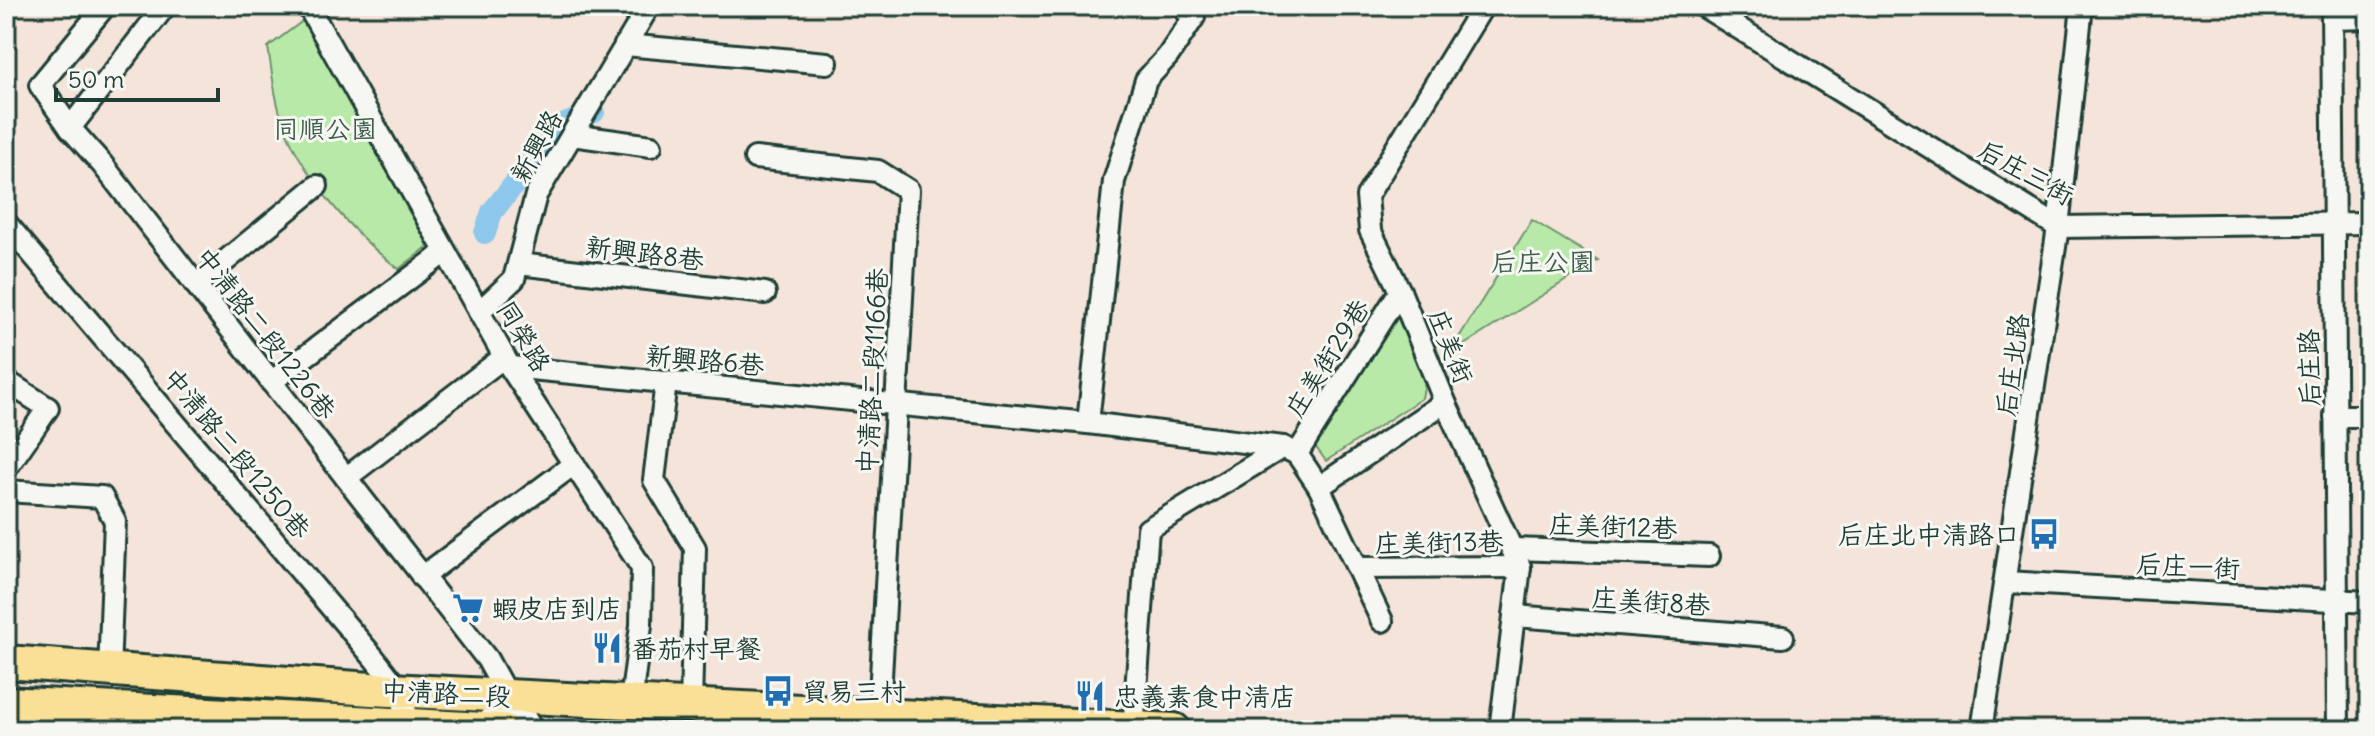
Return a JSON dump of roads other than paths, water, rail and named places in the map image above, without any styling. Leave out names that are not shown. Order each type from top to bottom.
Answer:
[{"type":"main road","name":"中清路二段","points":[[6,662],[109,672],[508,697],[1174,730]]},
{"type":"main road","name":"中清路二段","points":[[6,703],[503,730]]},
{"type":"street","name":"中清路二段1226巷","points":[[105,6],[40,85],[70,128],[102,164],[487,659],[508,697]]},
{"type":"street","points":[[70,128],[165,6]]},
{"type":"street","name":"同榮路","points":[[308,6],[507,362],[642,568],[641,625],[631,701]]},
{"type":"street","name":"新興路","points":[[479,312],[514,279],[536,195],[649,6]]},
{"type":"street","points":[[1088,423],[1114,181],[1146,80],[1168,56],[1194,17],[1181,6]]},
{"type":"street","name":"庄美街","points":[[1483,6],[1367,196],[1370,230],[1400,291],[1445,402],[1517,558]]},
{"type":"street","name":"后庄三街","points":[[1703,6],[2058,227],[2369,223]]},
{"type":"street","name":"后庄北路","points":[[1982,730],[2058,227],[2082,6]]},
{"type":"street","points":[[2332,12],[2369,18]]},
{"type":"street","name":"后庄路","points":[[2332,12],[2338,730]]},
{"type":"street","points":[[625,45],[827,63]]},
{"type":"street","points":[[572,135],[651,146]]},
{"type":"street","name":"中清路二段1166巷","points":[[755,158],[878,171],[908,190],[879,713]]},
{"type":"street","points":[[196,285],[317,186]]},
{"type":"street","name":"中清路二段1250巷","points":[[6,223],[84,310],[399,690],[411,727]]},
{"type":"street","points":[[271,382],[445,252]]},
{"type":"street","name":"新興路8巷","points":[[519,264],[765,293]]},
{"type":"street","name":"庄美街29巷","points":[[1382,621],[1319,487],[1290,450],[1400,291]]},
{"type":"street","points":[[346,478],[507,362]]},
{"type":"street","name":"新興路6巷","points":[[507,362],[666,382],[1088,423],[1290,450]]},
{"type":"street","points":[[6,381],[48,408],[6,469]]},
{"type":"street","points":[[666,382],[654,480],[695,548],[691,706]]},
{"type":"street","points":[[1319,487],[1445,402]]},
{"type":"street","points":[[2335,416],[2369,416]]},
{"type":"street","points":[[1133,729],[1148,529],[1290,450]]},
{"type":"street","points":[[422,577],[574,464]]},
{"type":"street","points":[[6,491],[102,497],[115,521],[109,672]]},
{"type":"street","name":"庄美街12巷","points":[[1517,558],[1709,556]]},
{"type":"street","points":[[1500,730],[1514,616],[1517,558]]},
{"type":"street","name":"庄美街13巷","points":[[1359,568],[1517,558]]},
{"type":"street","name":"后庄一街","points":[[2005,582],[2369,602]]},
{"type":"street","name":"庄美街8巷","points":[[1514,616],[1783,637]]},
{"type":"street","points":[[487,730],[508,697],[528,730]]},
{"type":"waterway","points":[[485,233],[492,212],[561,126],[594,112]]},
{"type":"place","name":"后庄北中清路口","points":[[2044,534]]},
{"type":"place","name":"蝦皮店到店","points":[[468,608]]},
{"type":"place","name":"番茄村早餐","points":[[607,648]]},
{"type":"place","name":"貿易三村","points":[[778,691]]},
{"type":"place","name":"忠義素食中清店","points":[[1090,696]]},
{"type":"park label","name":"同順公園","points":[[325,128]]},
{"type":"park label","name":"后庄公園","points":[[1543,261]]}]
